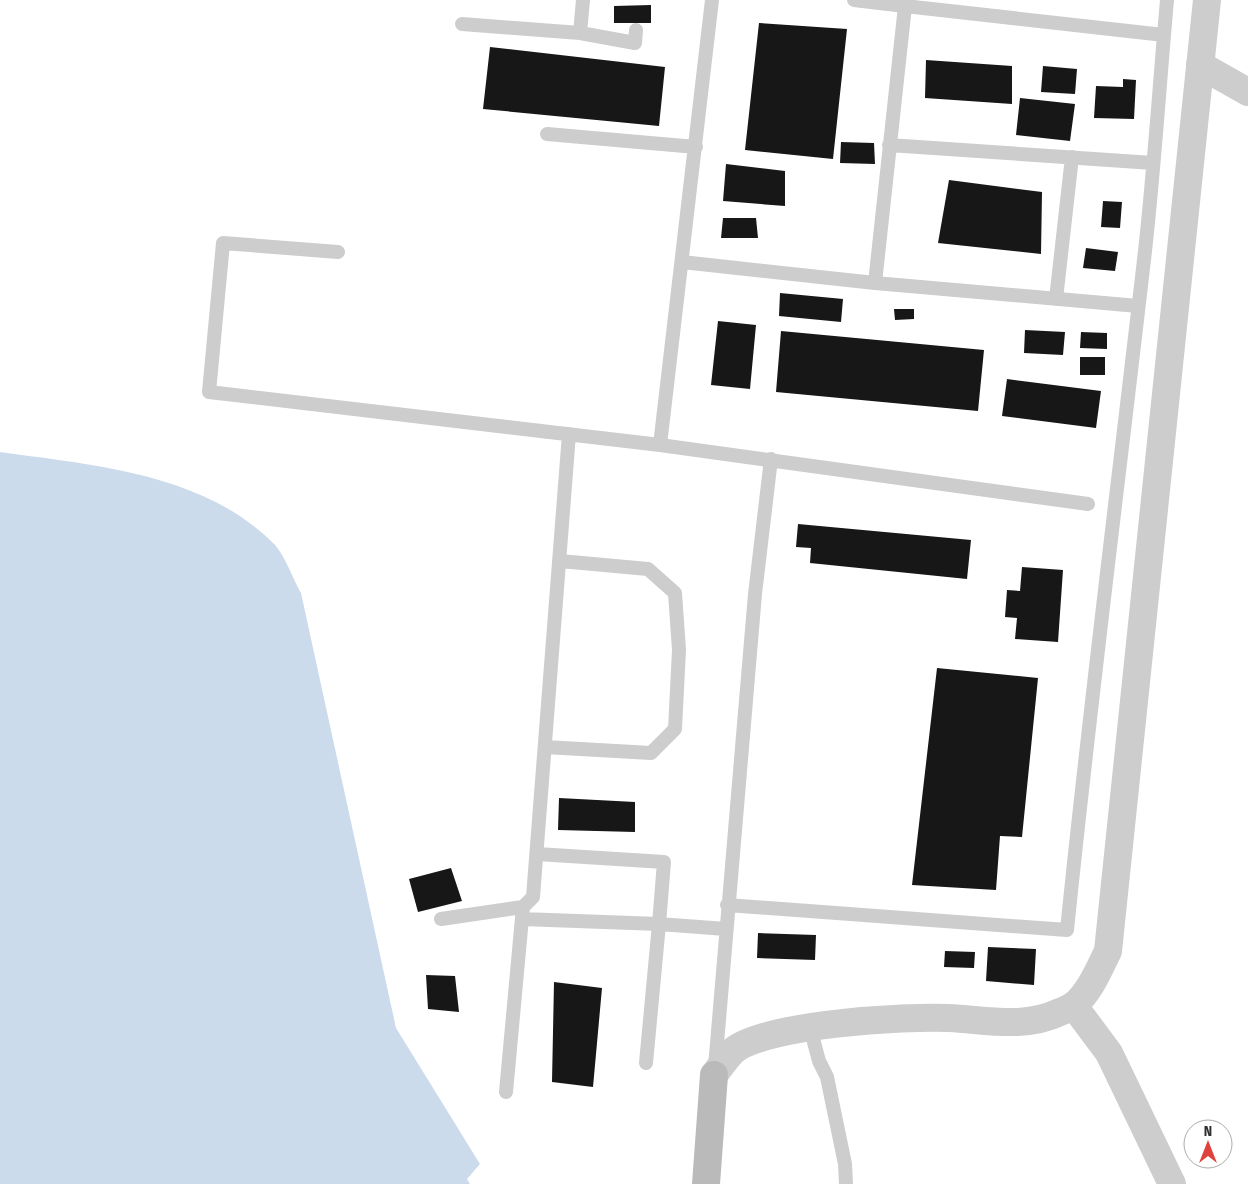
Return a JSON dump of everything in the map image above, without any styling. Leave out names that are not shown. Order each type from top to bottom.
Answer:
[{"type":"main road","points":[[706,1184],[714,1075]]},
{"type":"street","points":[[714,1075],[734,1051],[758,1040],[810,1027],[884,1019],[948,1018],[1008,1024],[1044,1020],[1074,1006],[1093,982],[1108,951],[1207,0]]},
{"type":"street","points":[[1200,65],[1248,92]]},
{"type":"street","points":[[1074,1006],[1109,1053],[1172,1184]]},
{"type":"lane","points":[[580,34],[583,0]]},
{"type":"lane","points":[[660,445],[712,0]]},
{"type":"lane","points":[[854,0],[1164,35]]},
{"type":"lane","points":[[727,905],[1066,930],[1087,730],[1138,306],[1167,0]]},
{"type":"lane","points":[[874,283],[905,6]]},
{"type":"lane","points":[[462,24],[580,34],[636,43],[636,30]]},
{"type":"lane","points":[[547,134],[696,147]]},
{"type":"lane","points":[[890,145],[1153,163]]},
{"type":"lane","points":[[1056,299],[1072,157]]},
{"type":"lane","points":[[338,252],[223,243],[209,392],[660,445],[1088,504]]},
{"type":"lane","points":[[682,262],[874,283],[1138,306]]},
{"type":"lane","points":[[506,1092],[522,913],[533,897],[569,434]]},
{"type":"lane","points":[[714,1075],[724,978],[727,905],[754,594],[771,460]]},
{"type":"lane","points":[[545,747],[651,753],[675,729],[679,650],[675,594],[648,569],[560,561]]},
{"type":"lane","points":[[537,854],[664,862],[646,1064]]},
{"type":"lane","points":[[441,919],[522,913],[726,929]]},
{"type":"lane","points":[[810,1027],[819,1061],[827,1077],[845,1164],[846,1184]]},
{"type":"water","points":[[0,452],[109,468],[145,476],[180,487],[214,501],[245,520],[273,543],[281,553],[301,593],[396,1028],[480,1164],[467,1179],[470,1184],[0,1184]]},
{"type":"building","points":[[651,5],[651,23],[614,23],[614,6]]},
{"type":"building","points":[[759,23],[847,29],[833,159],[745,150]]},
{"type":"building","points":[[490,47],[665,67],[659,126],[483,109]]},
{"type":"building","points":[[926,60],[1012,66],[1012,104],[925,98]]},
{"type":"building","points":[[1043,66],[1077,69],[1075,94],[1041,92]]},
{"type":"building","points":[[1123,79],[1136,80],[1134,119],[1094,118],[1096,86],[1123,87]]},
{"type":"building","points":[[1020,98],[1075,104],[1070,141],[1016,135]]},
{"type":"building","points":[[841,142],[874,143],[875,164],[840,163]]},
{"type":"building","points":[[726,164],[785,171],[785,206],[723,201]]},
{"type":"building","points":[[949,180],[1042,192],[1041,254],[938,243]]},
{"type":"building","points":[[1103,201],[1122,202],[1120,228],[1101,227]]},
{"type":"building","points":[[723,218],[756,218],[758,238],[721,238]]},
{"type":"building","points":[[1086,248],[1118,252],[1115,271],[1083,268]]},
{"type":"building","points":[[780,293],[843,299],[841,322],[779,316]]},
{"type":"building","points":[[894,309],[914,309],[914,319],[895,320]]},
{"type":"building","points":[[718,321],[756,325],[750,389],[711,385]]},
{"type":"building","points":[[1025,330],[1065,332],[1063,355],[1024,353]]},
{"type":"building","points":[[781,331],[984,350],[978,411],[776,392]]},
{"type":"building","points":[[1081,332],[1107,333],[1107,349],[1080,348]]},
{"type":"building","points":[[1080,357],[1105,357],[1105,375],[1080,375]]},
{"type":"building","points":[[1007,379],[1101,391],[1096,428],[1002,416]]},
{"type":"building","points":[[798,524],[971,540],[967,579],[810,563],[811,548],[796,547]]},
{"type":"building","points":[[1022,567],[1063,570],[1058,642],[1015,639],[1017,618],[1005,617],[1007,590],[1020,591]]},
{"type":"building","points":[[937,668],[1038,678],[1022,837],[1000,836],[996,890],[912,885]]},
{"type":"building","points":[[559,798],[635,802],[635,832],[558,830]]},
{"type":"building","points":[[451,868],[462,901],[418,912],[409,879]]},
{"type":"building","points":[[758,933],[816,935],[815,960],[757,958]]},
{"type":"building","points":[[988,947],[1036,949],[1034,985],[986,981]]},
{"type":"building","points":[[945,951],[975,952],[974,968],[944,967]]},
{"type":"building","points":[[426,975],[455,976],[459,1012],[428,1009]]},
{"type":"building","points":[[554,982],[602,988],[593,1087],[552,1082]]}]
